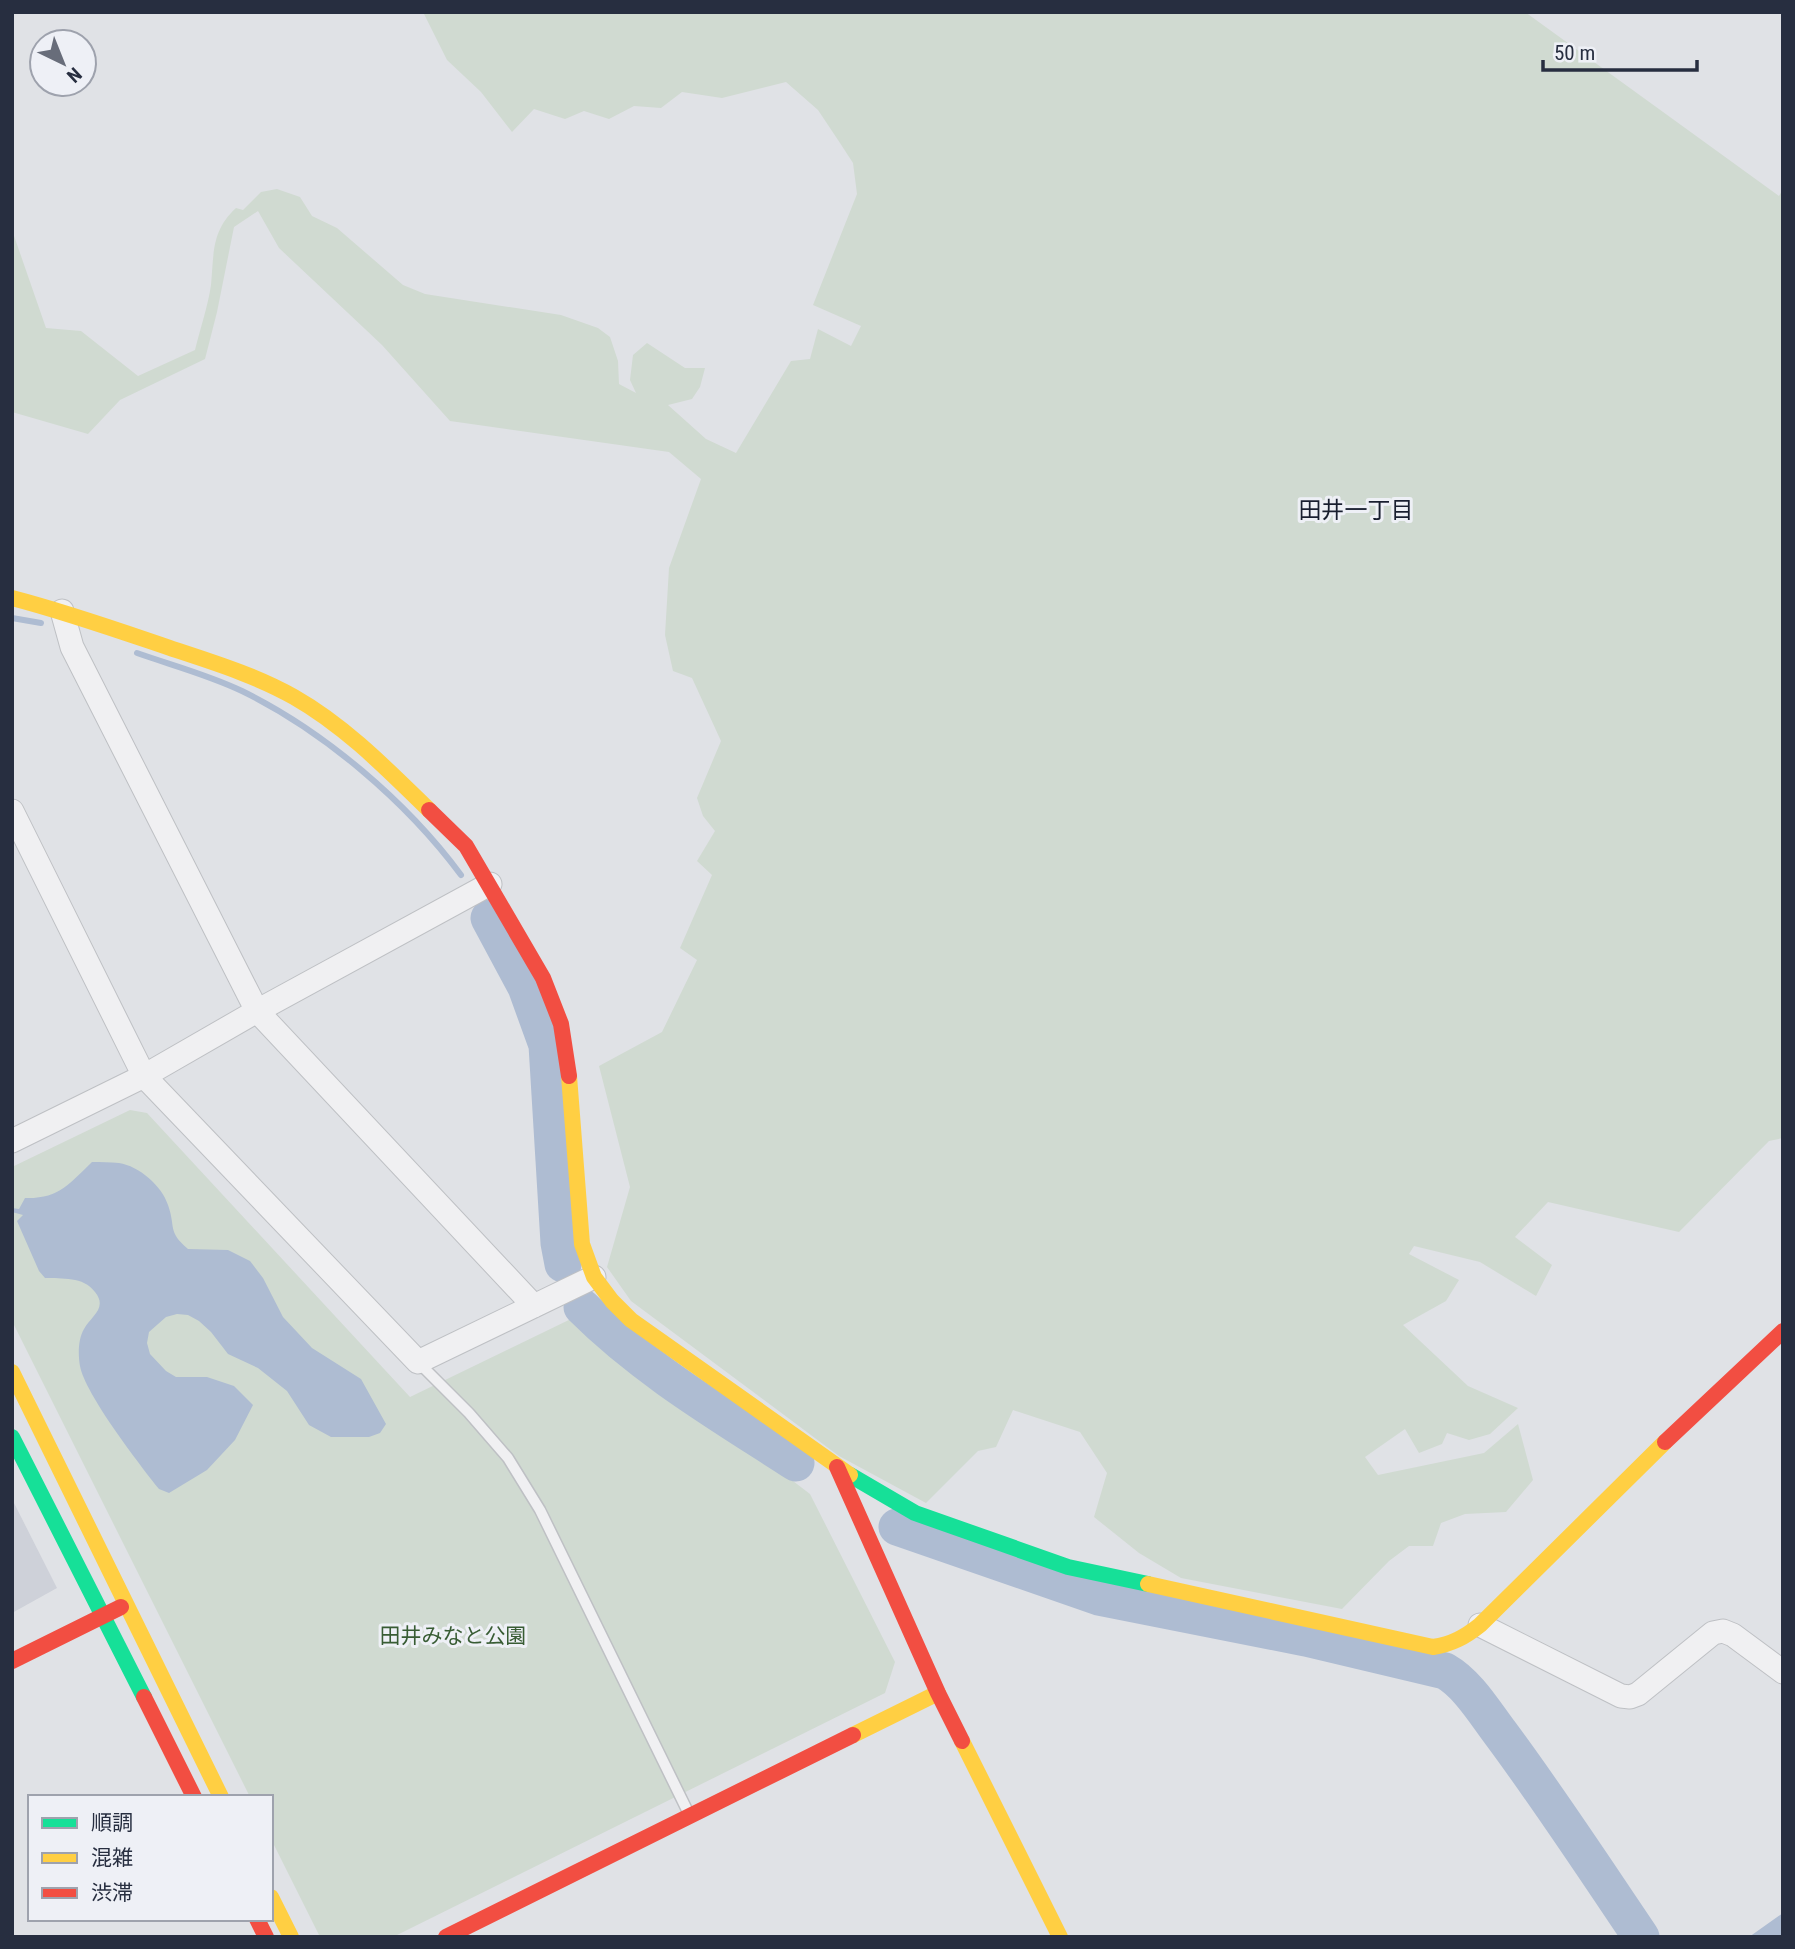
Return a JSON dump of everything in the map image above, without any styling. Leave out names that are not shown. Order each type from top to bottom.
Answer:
[{"type":"street","points":[[12,598],[62,611],[249,675],[295,698],[334,724],[422,801],[466,846],[490,884],[542,978],[561,1024],[569,1071],[582,1244],[594,1277],[631,1320],[837,1466],[915,1513],[1068,1567],[1433,1647],[1447,1646],[1459,1641],[1480,1625],[1643,1462],[1783,1331]]},
{"type":"street","points":[[62,611],[72,647],[257,1011],[534,1306]]},
{"type":"street","points":[[12,811],[144,1076],[418,1362],[594,1277]]},
{"type":"street","points":[[12,1141],[144,1076],[490,884]]},
{"type":"street","points":[[12,1373],[220,1795]]},
{"type":"street","points":[[12,1437],[193,1795]]},
{"type":"street","points":[[837,1466],[938,1693],[1060,1937]]},
{"type":"street","points":[[12,1661],[125,1605]]},
{"type":"street","points":[[1480,1625],[1621,1696],[1638,1694],[1713,1633],[1723,1631],[1733,1635],[1783,1672]]},
{"type":"street","points":[[446,1937],[938,1693]]},
{"type":"street","points":[[273,1901],[291,1937]]},
{"type":"street","points":[[258,1921],[266,1937]]},
{"type":"lane","points":[[418,1362],[469,1413],[508,1458],[540,1510],[690,1817]]},
{"type":"shaded area","points":[[12,1499],[57,1588],[12,1613]]},
{"type":"green space","points":[[423,12],[1525,12],[1779,196],[1783,189],[1783,1138],[1769,1141],[1679,1232],[1548,1202],[1515,1237],[1552,1265],[1536,1296],[1480,1262],[1414,1246],[1409,1254],[1459,1280],[1446,1301],[1403,1325],[1468,1386],[1518,1408],[1490,1434],[1469,1440],[1447,1433],[1442,1444],[1419,1453],[1405,1429],[1365,1457],[1378,1475],[1484,1453],[1518,1424],[1533,1480],[1506,1512],[1465,1514],[1441,1523],[1433,1546],[1409,1546],[1389,1561],[1342,1609],[1181,1578],[1139,1553],[1094,1517],[1107,1473],[1080,1432],[1013,1410],[996,1447],[978,1451],[926,1503],[839,1456],[631,1301],[607,1267],[630,1187],[599,1066],[662,1032],[697,960],[680,948],[712,875],[697,861],[715,831],[703,816],[697,798],[721,741],[692,678],[673,671],[665,635],[669,568],[701,479],[669,452],[450,421],[382,345],[279,248],[258,211],[234,227],[205,359],[120,400],[88,434],[12,412],[12,230],[46,328],[81,331],[138,376],[195,350],[210,293],[215,244],[222,225],[236,208],[243,210],[261,192],[277,189],[300,197],[312,216],[337,228],[403,285],[425,294],[561,315],[598,328],[610,337],[618,361],[619,384],[636,393],[630,380],[633,355],[647,343],[685,368],[705,368],[700,387],[692,399],[668,405],[706,439],[736,453],[791,361],[810,359],[818,329],[851,346],[861,326],[813,305],[857,194],[853,163],[818,110],[786,82],[722,98],[682,92],[661,108],[634,106],[609,119],[584,111],[565,119],[534,109],[512,132],[481,92],[447,60]]},
{"type":"green space","name":"田井みなと公園","points":[[130,1110],[147,1113],[410,1397],[575,1317],[612,1346],[795,1474],[793,1481],[810,1494],[895,1662],[885,1693],[393,1937],[320,1937],[273,1843],[273,1795],[249,1795],[12,1321],[12,1167]]},
{"type":"water","points":[[92,1162],[127,1165],[149,1178],[165,1198],[177,1238],[188,1249],[228,1250],[250,1261],[263,1278],[283,1317],[312,1348],[361,1379],[386,1424],[380,1433],[369,1437],[331,1437],[309,1425],[287,1391],[258,1368],[228,1354],[199,1321],[188,1315],[177,1314],[166,1317],[149,1332],[147,1343],[150,1354],[166,1371],[176,1377],[207,1377],[234,1386],[253,1405],[235,1440],[207,1470],[169,1493],[159,1489],[102,1411],[80,1366],[81,1337],[97,1312],[99,1298],[85,1283],[45,1278],[39,1271],[17,1221],[23,1215],[12,1212],[12,1208],[19,1209],[25,1198],[47,1196],[63,1189]]},
{"type":"water","points":[[1783,1913],[1783,1937],[1749,1937]]},
{"type":"waterway","points":[[12,618],[41,623]]},
{"type":"waterway","points":[[137,653],[229,685],[303,726],[390,795],[416,821],[461,875]]},
{"type":"waterway","points":[[489,918],[526,987],[547,1045],[559,1243],[563,1264]]},
{"type":"waterway","points":[[582,1307],[606,1330],[658,1371],[796,1463]]},
{"type":"waterway","points":[[897,1527],[1099,1597],[1306,1638],[1445,1671],[1461,1683],[1482,1708],[1555,1809],[1641,1937]]},
{"type":"traffic: fast","points":[[12,1437],[144,1697]]},
{"type":"traffic: fast","points":[[850,1475],[915,1513],[1068,1567],[1148,1584]]},
{"type":"traffic: slow","points":[[12,598],[217,664],[279,689],[331,721],[429,810]]},
{"type":"traffic: slow","points":[[569,1076],[582,1244],[594,1277],[631,1320],[850,1475]]},
{"type":"traffic: slow","points":[[12,1372],[220,1795]]},
{"type":"traffic: slow","points":[[1148,1584],[1433,1647],[1446,1644],[1480,1625],[1665,1442]]},
{"type":"traffic: slow","points":[[853,1735],[938,1693]]},
{"type":"traffic: slow","points":[[962,1741],[1060,1937]]},
{"type":"traffic: slow","points":[[273,1901],[291,1937]]},
{"type":"traffic: jam","points":[[429,810],[466,846],[543,978],[561,1024],[569,1076]]},
{"type":"traffic: jam","points":[[1665,1442],[1783,1331]]},
{"type":"traffic: jam","points":[[837,1467],[962,1741]]},
{"type":"traffic: jam","points":[[12,1661],[121,1607]]},
{"type":"traffic: jam","points":[[144,1697],[193,1795]]},
{"type":"traffic: jam","points":[[446,1937],[853,1735]]},
{"type":"traffic: jam","points":[[258,1921],[266,1937]]},
{"type":"district","name":"田井一丁目","points":[[1356,510]]}]
